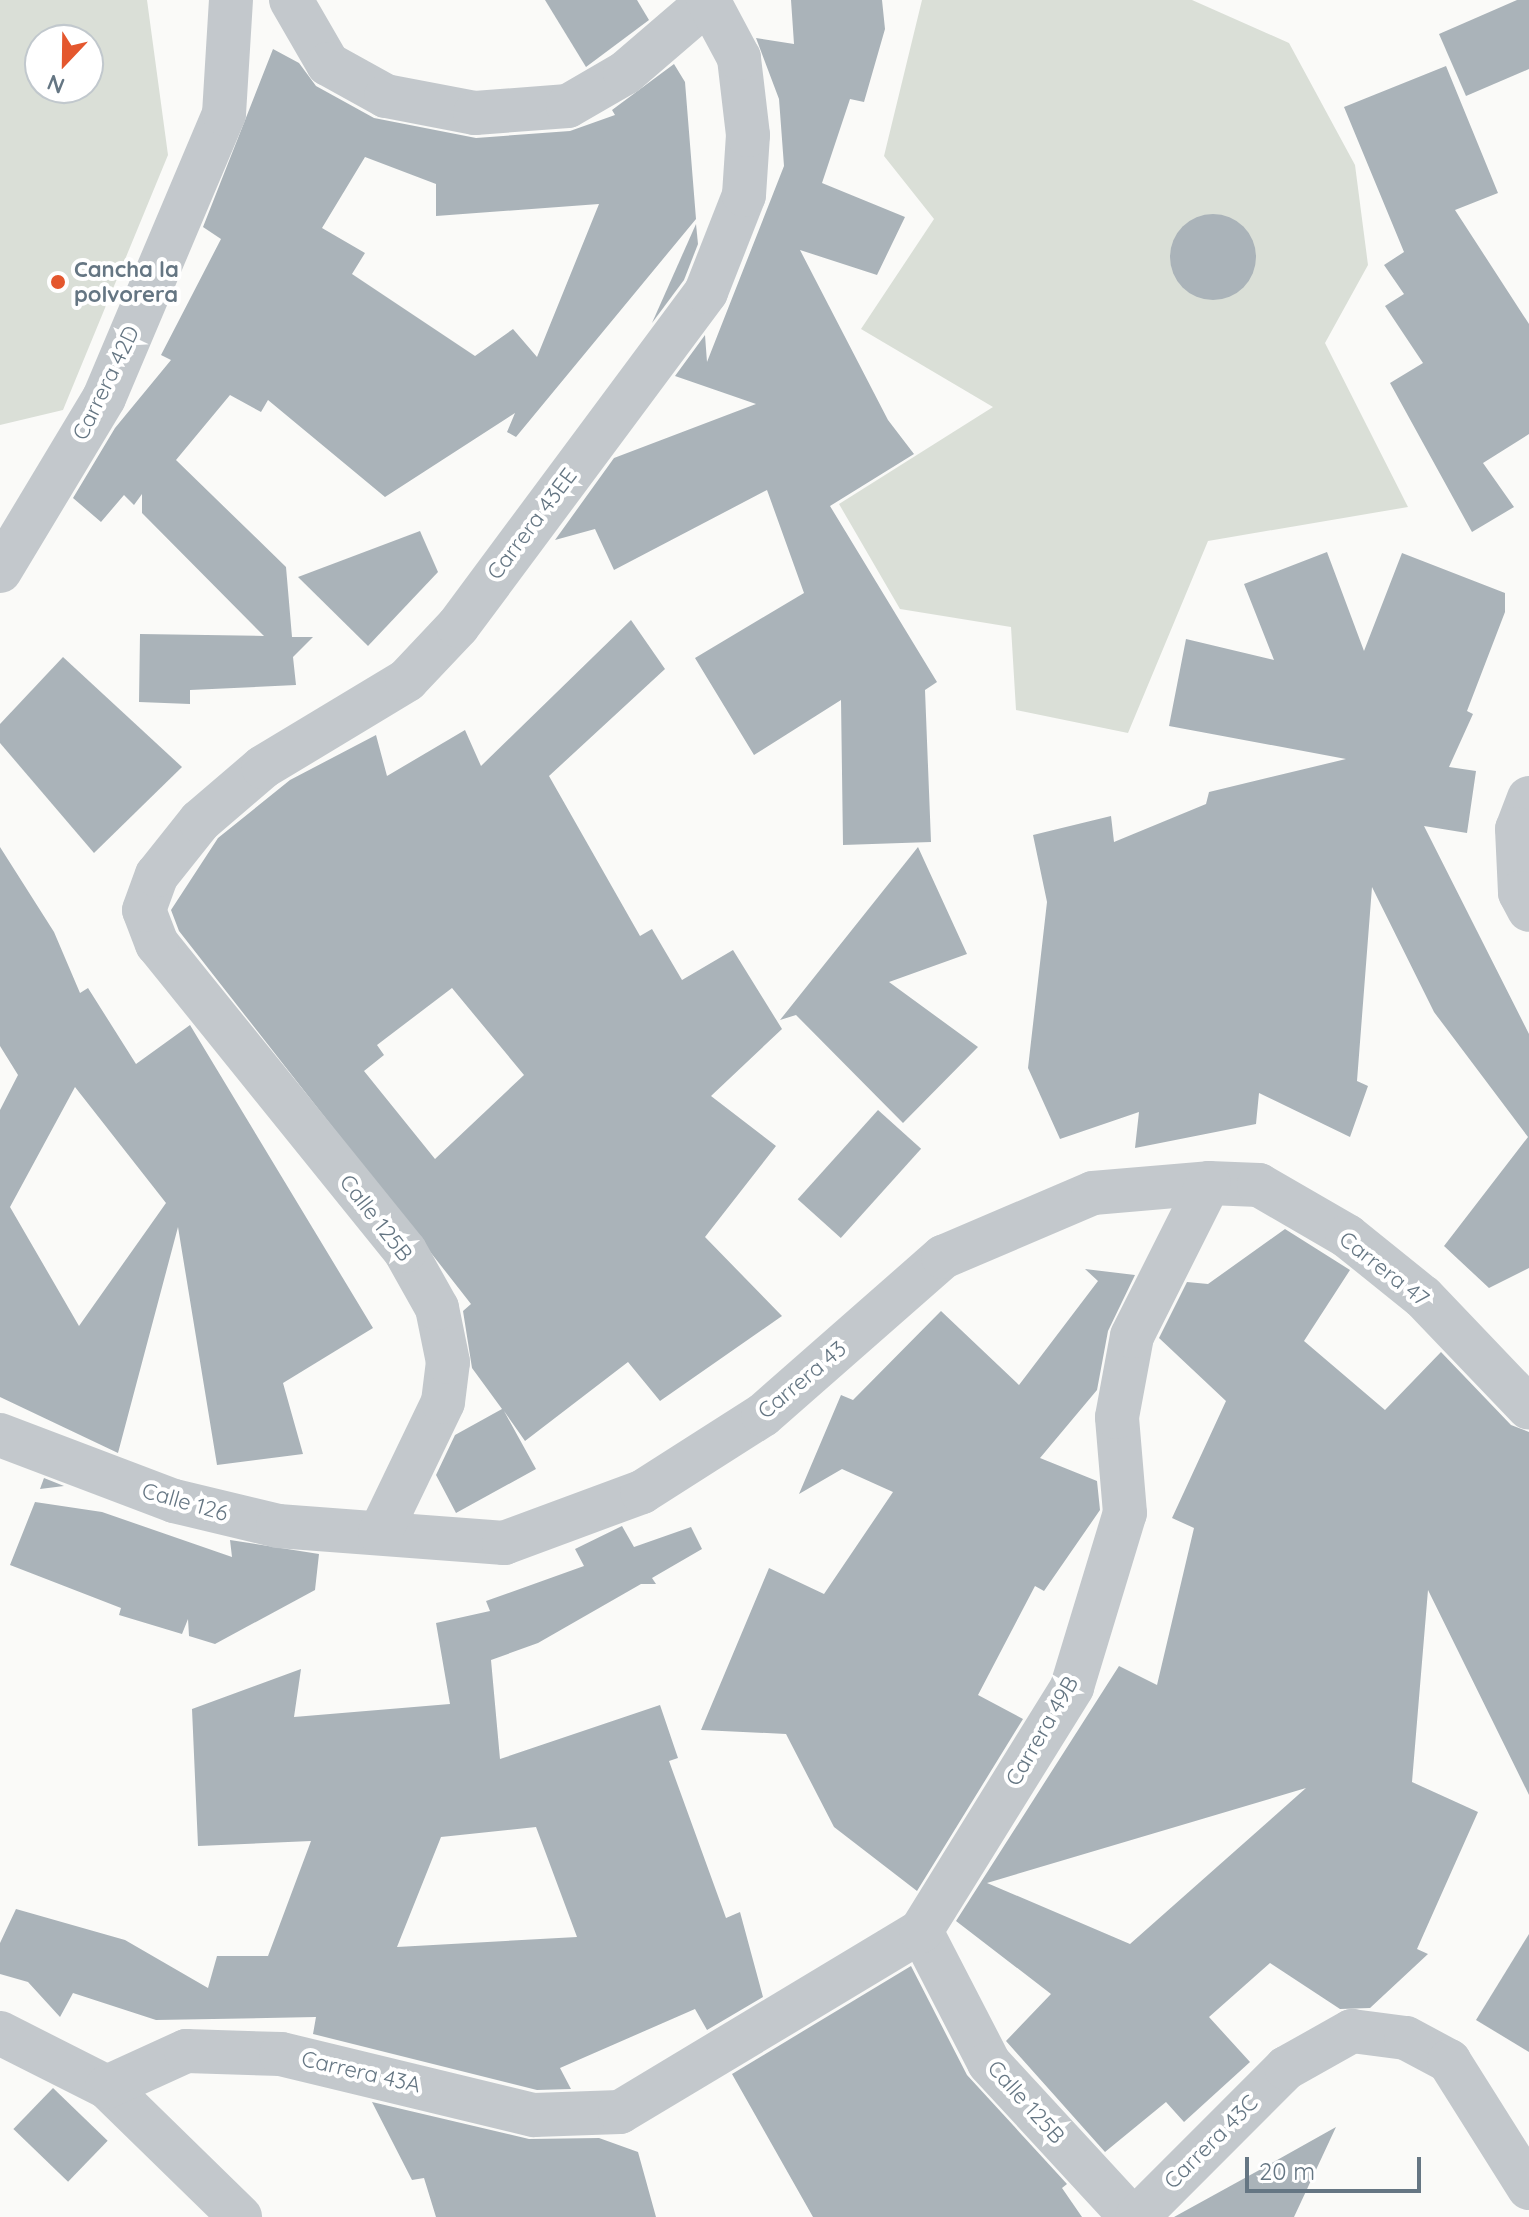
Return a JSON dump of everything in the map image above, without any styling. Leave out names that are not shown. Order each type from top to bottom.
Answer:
[{"type":"street","name":"Carrera 42D","points":[[0,571],[104,398],[224,114],[231,0]]},
{"type":"street","points":[[291,0],[328,64],[386,96],[475,113],[568,106],[625,73],[709,1]]},
{"type":"street","name":"Carrera 43EE","points":[[157,944],[144,910],[157,875],[200,821],[263,767],[407,680],[458,626],[706,292],[744,195],[748,135],[739,58],[709,1]]},
{"type":"street","points":[[1529,798],[1517,829],[1520,893],[1529,910]]},
{"type":"street","name":"Calle 125B","points":[[157,944],[405,1251],[437,1308],[448,1362],[443,1402],[380,1533]]},
{"type":"street","name":"Carrera 43","points":[[380,1533],[504,1543],[642,1492],[763,1415],[943,1257],[1093,1193],[1209,1183]]},
{"type":"street","name":"Carrera 47","points":[[1209,1183],[1259,1185],[1347,1236],[1423,1297],[1529,1408]]},
{"type":"street","name":"Carrera 49B","points":[[620,2112],[921,1931],[1072,1687],[1125,1513],[1117,1417],[1132,1336],[1209,1183]]},
{"type":"street","name":"Calle 126","points":[[0,1435],[174,1501],[278,1526],[380,1533]]},
{"type":"street","name":"Calle 125B","points":[[921,1931],[989,2063],[1131,2217]]},
{"type":"street","name":"Carrera 43C","points":[[1137,2217],[1286,2068],[1352,2031],[1406,2038],[1449,2061],[1529,2188]]},
{"type":"street","points":[[0,2033],[107,2087],[240,2217]]},
{"type":"street","name":"Carrera 43A","points":[[107,2087],[186,2051],[281,2054],[534,2115],[620,2112]]},
{"type":"shaded area","name":"Cancha la polvorera","points":[[0,0],[147,0],[168,155],[63,410],[0,425]]},
{"type":"shaded area","points":[[922,0],[1192,0],[1289,43],[1355,165],[1368,265],[1325,343],[1408,507],[1208,541],[1128,733],[1016,710],[1011,627],[900,609],[839,504],[993,407],[861,329],[934,219],[884,156]]},
{"type":"building","points":[[545,0],[637,0],[649,20],[586,67]]},
{"type":"building","points":[[791,0],[882,0],[885,29],[864,102],[850,99],[822,183],[905,217],[877,275],[800,250],[888,420],[914,454],[830,506],[937,682],[925,690],[931,842],[843,845],[841,700],[754,755],[695,658],[804,593],[767,490],[614,570],[595,529],[555,540],[614,458],[756,404],[675,376],[705,335],[707,362],[784,166],[779,99],[756,38],[794,44]]},
{"type":"building","points":[[1517,0],[1529,0],[1529,69],[1466,96],[1439,34]]},
{"type":"building","points":[[273,49],[299,63],[316,86],[374,118],[476,138],[570,131],[615,115],[612,110],[674,64],[685,82],[696,219],[516,437],[507,432],[515,413],[385,497],[268,400],[261,412],[230,395],[176,460],[286,567],[292,637],[313,637],[293,657],[296,685],[190,690],[190,704],[139,702],[140,634],[264,636],[142,513],[142,494],[134,505],[124,495],[101,522],[73,498],[115,428],[171,360],[161,355],[221,239],[203,227]],"holes":[[[365,157],[436,184],[436,216],[599,204],[537,357],[513,329],[475,356],[352,274],[365,253],[322,228]]]},
{"type":"building","points":[[1446,66],[1498,193],[1455,210],[1529,324],[1529,434],[1483,463],[1514,507],[1472,532],[1390,383],[1423,363],[1385,306],[1404,294],[1384,265],[1404,252],[1344,107]]},
{"type":"building","points":[[1213,214],[1230,217],[1244,226],[1253,240],[1256,257],[1253,274],[1244,288],[1230,297],[1213,300],[1196,297],[1182,288],[1173,274],[1170,257],[1173,240],[1182,226],[1196,217]]},
{"type":"building","points":[[696,224],[698,244],[684,280],[652,323]]},
{"type":"building","points":[[420,531],[438,572],[368,646],[298,577]]},
{"type":"building","points":[[1327,552],[1364,651],[1402,553],[1505,593],[1505,612],[1467,711],[1473,714],[1449,767],[1476,771],[1467,833],[1424,826],[1529,1034],[1529,1268],[1489,1288],[1444,1246],[1528,1137],[1434,1012],[1372,887],[1357,1081],[1368,1086],[1350,1137],[1259,1093],[1256,1124],[1135,1148],[1139,1112],[1060,1139],[1028,1068],[1047,902],[1033,835],[1111,816],[1114,842],[1206,804],[1209,792],[1346,759],[1169,726],[1186,639],[1274,660],[1244,584]]},
{"type":"building","points":[[631,620],[665,669],[549,776],[640,936],[652,929],[682,980],[733,950],[782,1029],[711,1096],[776,1146],[705,1237],[782,1316],[660,1401],[628,1362],[525,1441],[504,1411],[536,1469],[456,1513],[436,1475],[455,1435],[502,1409],[472,1368],[463,1311],[471,1304],[179,931],[171,910],[218,838],[290,780],[376,735],[387,776],[465,730],[481,766]],"holes":[[[452,988],[524,1075],[435,1159],[364,1071],[384,1055],[377,1045]]]},
{"type":"building","points":[[63,657],[182,767],[94,853],[0,743],[0,724]]},
{"type":"building","points":[[0,847],[54,932],[80,993],[88,988],[136,1064],[190,1025],[373,1328],[283,1383],[303,1454],[217,1465],[178,1227],[118,1453],[0,1397],[0,1110],[18,1075],[0,1046]],"holes":[[[75,1087],[166,1203],[79,1326],[10,1207]]]},
{"type":"building","points":[[918,847],[967,954],[889,982],[978,1047],[903,1123],[796,1015],[780,1020]]},
{"type":"building","points":[[878,1110],[921,1149],[841,1238],[798,1199]]},
{"type":"building","points":[[1285,1229],[1350,1270],[1304,1341],[1385,1410],[1441,1352],[1511,1425],[1529,1432],[1529,1795],[1428,1590],[1412,1782],[1478,1812],[1417,1949],[1428,1954],[1370,2008],[1340,2009],[1270,1963],[1209,2017],[1250,2062],[1184,2122],[1166,2102],[1105,2152],[1006,2041],[1051,1994],[956,1921],[1119,1666],[1157,1685],[1194,1528],[1172,1518],[1226,1401],[1159,1338],[1187,1282],[1208,1284]],"holes":[[[1306,1788],[1130,1944],[987,1883]]]},
{"type":"building","points":[[1085,1269],[1135,1275],[1108,1331],[1097,1390],[1040,1458],[1097,1481],[1100,1510],[1044,1591],[1035,1586],[978,1695],[1023,1719],[917,1891],[834,1827],[786,1734],[701,1730],[769,1568],[824,1594],[893,1492],[842,1469],[799,1494],[841,1395],[853,1400],[941,1311],[1019,1385],[1098,1281]]},
{"type":"building","points":[[44,1478],[64,1486],[40,1489]]},
{"type":"building","points":[[35,1502],[102,1512],[232,1557],[230,1540],[319,1554],[315,1590],[215,1644],[189,1636],[188,1619],[182,1634],[119,1615],[121,1608],[10,1565]]},
{"type":"building","points":[[622,1526],[634,1547],[691,1527],[702,1549],[652,1578],[656,1584],[641,1584],[538,1643],[491,1660],[500,1759],[660,1705],[678,1758],[669,1761],[726,1918],[740,1912],[763,1997],[707,2030],[695,2009],[560,2068],[571,2089],[537,2090],[313,2034],[316,2017],[156,2020],[73,1993],[60,2017],[28,1982],[0,1974],[0,1943],[16,1909],[125,1940],[208,1988],[217,1956],[268,1956],[311,1841],[198,1846],[192,1709],[301,1669],[294,1717],[450,1704],[436,1623],[490,1611],[486,1601],[584,1566],[575,1549]],"holes":[[[536,1827],[577,1937],[397,1947],[441,1837]]]},
{"type":"building","points":[[1529,1934],[1529,2052],[1476,2020]]},
{"type":"building","points":[[911,1966],[967,2075],[1067,2184],[1062,2188],[1082,2217],[813,2217],[732,2074]]},
{"type":"building","points":[[53,2088],[108,2141],[68,2182],[13,2129]]},
{"type":"building","points":[[372,2102],[529,2139],[599,2138],[638,2152],[656,2217],[436,2217],[424,2178],[412,2180]]},
{"type":"building","points":[[1336,2127],[1294,2217],[1174,2217],[1263,2168]]},
{"type":"place","name":"Cancha la polvorera","points":[[58,282]]}]
